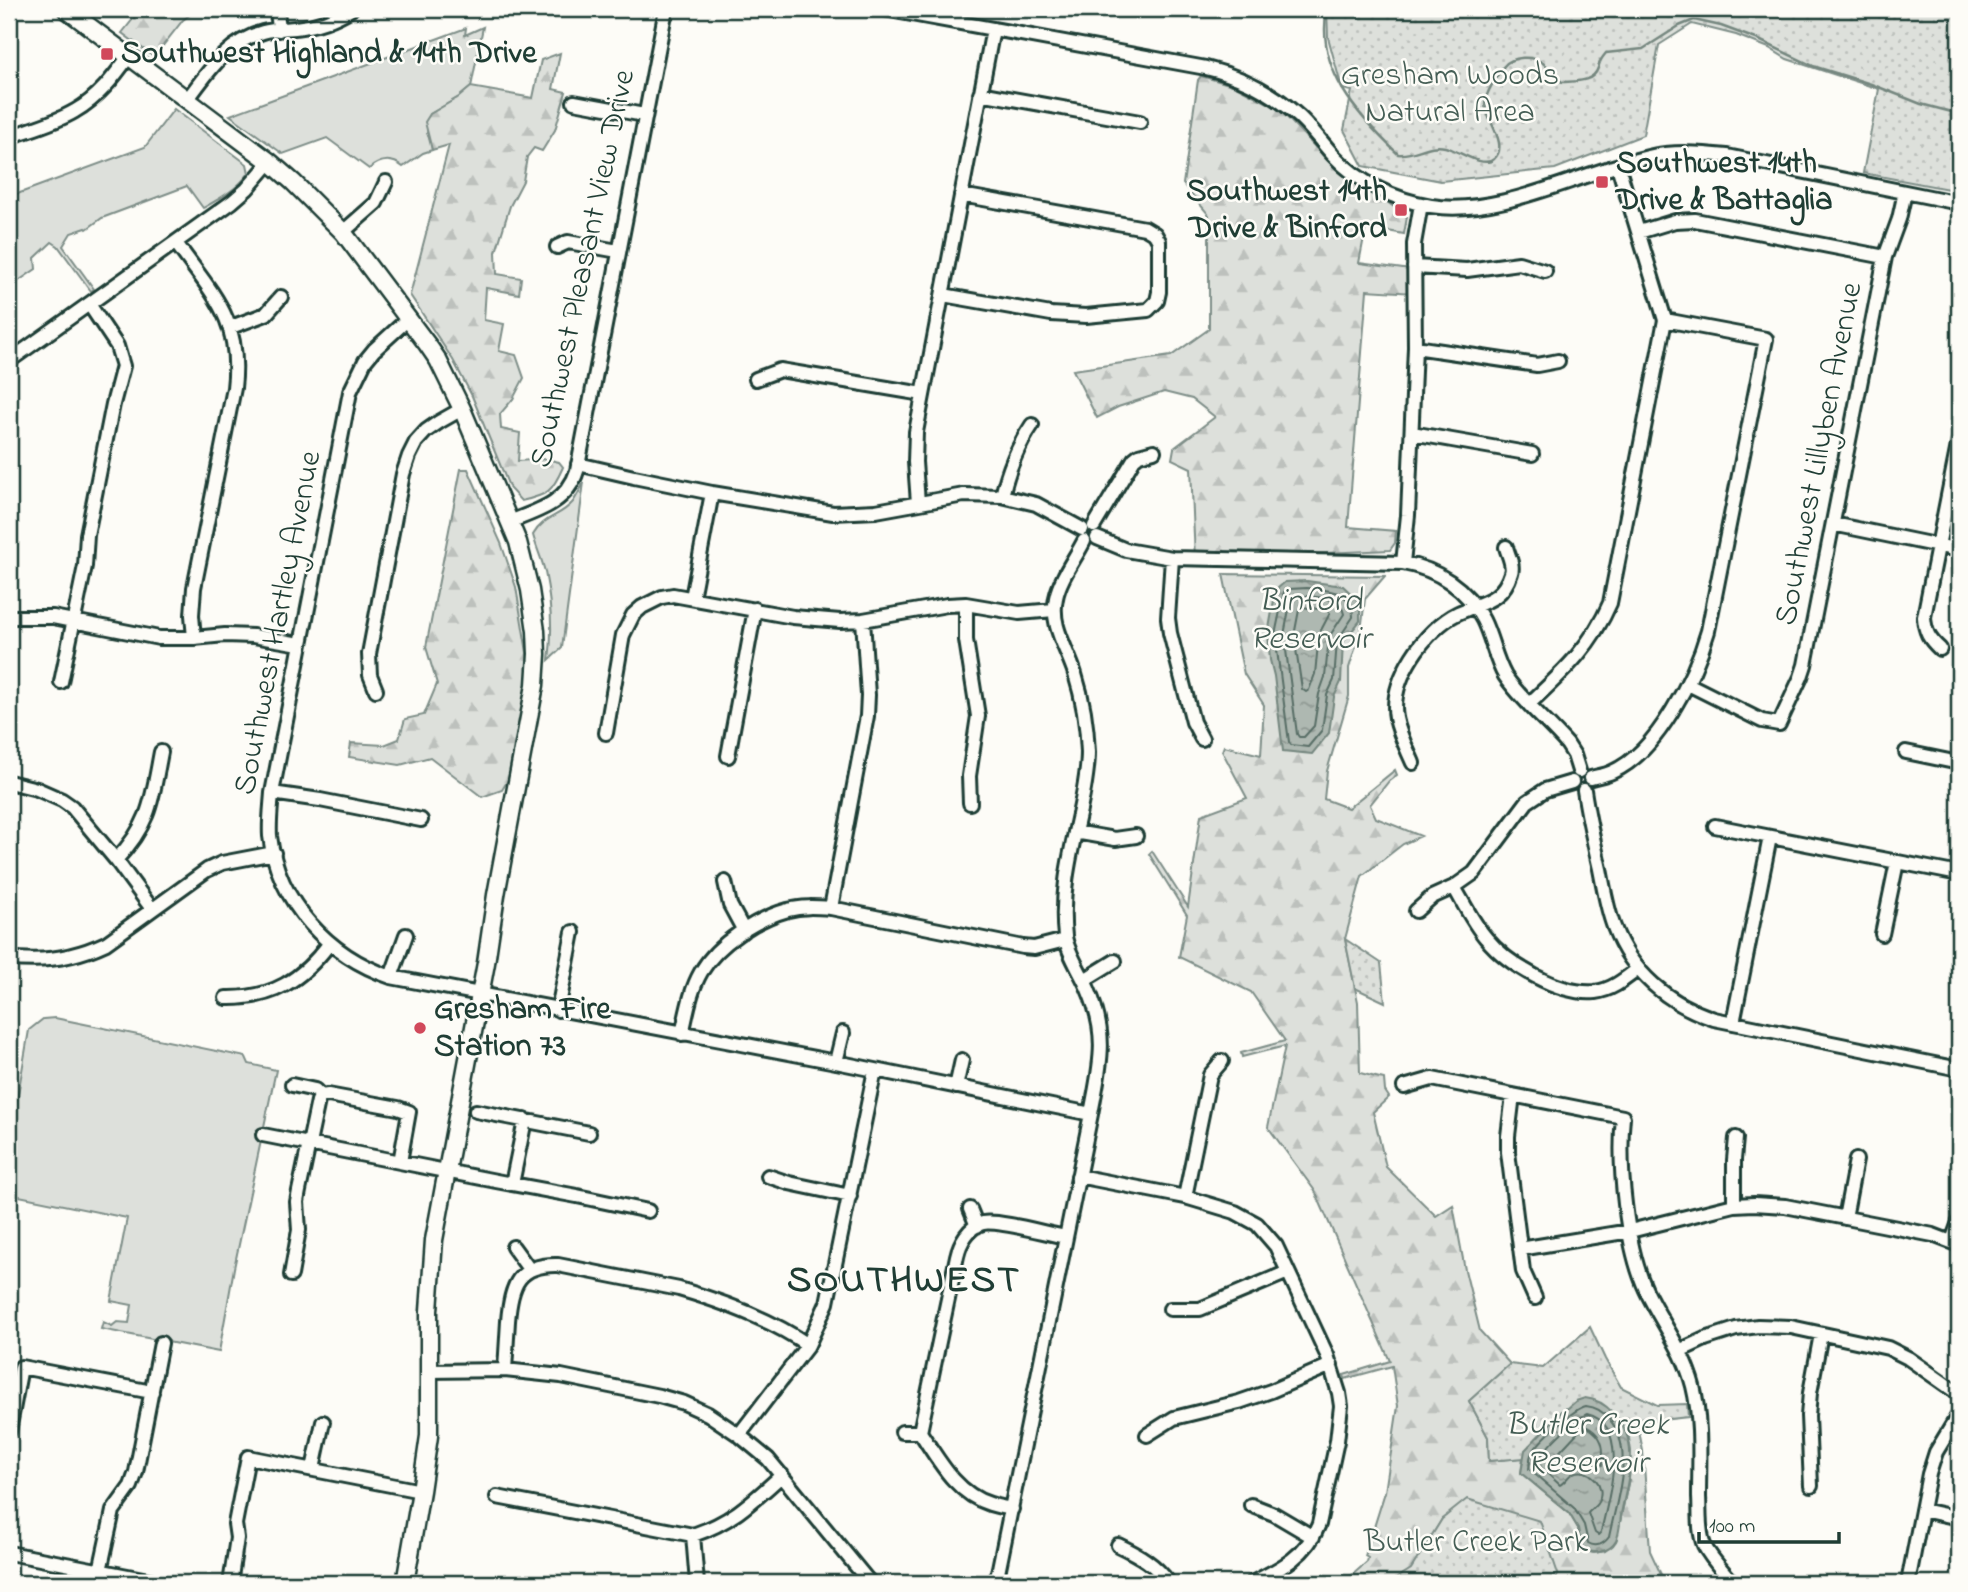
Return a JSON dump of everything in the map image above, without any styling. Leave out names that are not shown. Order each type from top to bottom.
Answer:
[{"type":"main road","points":[[67,9],[270,162],[317,204],[343,232],[410,318],[438,360],[462,409],[509,522],[520,550],[530,590],[536,631],[536,671],[430,1273],[429,1436],[405,1583]]},
{"type":"street","points":[[277,9],[279,30]]},
{"type":"street","points":[[187,100],[232,47],[256,34],[321,23],[351,9]]},
{"type":"street","name":"Southwest Pleasant View Drive","points":[[509,522],[555,502],[567,491],[577,467],[666,9]]},
{"type":"street","points":[[884,9],[1206,68],[1234,76],[1257,86],[1288,107],[1306,123],[1336,158],[1361,179],[1393,196],[1422,204],[1453,208],[1482,206],[1660,155],[1698,153],[1727,156],[1959,203]]},
{"type":"street","points":[[918,503],[915,448],[923,394],[993,29]]},
{"type":"street","points":[[9,137],[75,111],[99,93],[129,56]]},
{"type":"street","points":[[980,93],[1140,122]]},
{"type":"street","points":[[574,102],[644,115]]},
{"type":"street","points":[[9,361],[240,195],[270,162]]},
{"type":"street","points":[[1529,704],[1576,659],[1596,631],[1610,603],[1665,320],[1618,166]]},
{"type":"street","points":[[343,232],[376,203],[386,182]]},
{"type":"street","name":"Southwest Lillyben Avenue","points":[[1688,684],[1762,721],[1779,724],[1801,677],[1885,257],[1899,219],[1905,192]]},
{"type":"street","points":[[943,295],[1030,312],[1086,316],[1148,310],[1157,301],[1159,292],[1159,240],[1145,228],[961,195]]},
{"type":"street","points":[[1403,563],[1408,515],[1415,347],[1414,244],[1422,204]]},
{"type":"street","points":[[1639,232],[1675,222],[1695,220],[1885,257]]},
{"type":"street","points":[[557,247],[568,242],[618,251]]},
{"type":"street","points":[[176,243],[217,299],[231,327],[236,371],[194,588],[194,638]]},
{"type":"street","points":[[1414,267],[1467,270],[1518,263],[1545,271]]},
{"type":"street","points":[[231,327],[266,314],[281,297]]},
{"type":"street","points":[[61,682],[85,566],[86,535],[123,366],[117,346],[89,304]]},
{"type":"street","name":"Southwest Hartley Avenue","points":[[410,318],[369,356],[351,392],[272,793],[269,821],[274,853],[294,901],[317,932],[329,944],[359,964],[391,977],[1091,1114]]},
{"type":"street","points":[[1591,778],[1612,772],[1633,758],[1662,726],[1688,684],[1703,648],[1766,339],[1665,320]]},
{"type":"street","points":[[1415,347],[1537,365],[1558,361]]},
{"type":"street","points":[[756,379],[780,370],[923,394]]},
{"type":"street","points":[[376,690],[370,675],[369,654],[403,474],[412,449],[426,431],[462,409]]},
{"type":"street","points":[[1002,496],[1010,467],[1032,425]]},
{"type":"street","points":[[1412,433],[1531,454]]},
{"type":"street","points":[[1940,649],[1929,638],[1924,617],[1959,440]]},
{"type":"street","points":[[996,1583],[1101,1062],[1101,1035],[1092,999],[1065,940],[1064,890],[1087,773],[1088,750],[1080,695],[1071,661],[1057,629],[1054,610],[1058,592],[1133,459],[1154,451]]},
{"type":"street","points":[[577,467],[833,513],[876,511],[964,495],[1002,496],[1035,504],[1126,550],[1172,558],[1403,563],[1427,569],[1445,578],[1475,607],[1502,670],[1515,688],[1574,755],[1575,776],[1576,789],[1584,790],[1590,785],[1591,778],[1587,772],[1575,776],[1527,802],[1474,873],[1454,887],[1432,897],[1416,911]]},
{"type":"street","points":[[692,598],[712,492]]},
{"type":"street","points":[[1833,524],[1959,550]]},
{"type":"street","points":[[1413,763],[1396,717],[1399,688],[1415,651],[1424,639],[1457,614],[1489,602],[1506,583],[1512,568],[1506,547]]},
{"type":"street","points":[[1172,558],[1168,618],[1170,633],[1193,722],[1202,739]]},
{"type":"street","points":[[606,733],[623,635],[627,624],[651,601],[673,595],[814,620],[840,621],[966,604],[1019,613],[1054,610]]},
{"type":"street","points":[[966,604],[966,640],[978,716],[968,776],[970,803]]},
{"type":"street","points":[[728,757],[755,609]]},
{"type":"street","points":[[9,617],[53,617],[159,638],[253,636],[300,644]]},
{"type":"street","points":[[831,908],[867,716],[863,620]]},
{"type":"street","points":[[116,860],[137,835],[148,814],[161,752]]},
{"type":"street","points":[[1906,752],[1959,763]]},
{"type":"street","points":[[9,782],[37,789],[72,807],[152,909]]},
{"type":"street","points":[[1584,790],[1611,918],[1619,940],[1638,969],[1673,1000],[1701,1015],[1733,1023],[1959,1069]]},
{"type":"street","points":[[272,793],[421,820]]},
{"type":"street","points":[[1715,827],[1959,874]]},
{"type":"street","points":[[1075,831],[1115,839],[1136,836]]},
{"type":"street","points":[[1733,1023],[1770,837]]},
{"type":"street","points":[[9,958],[41,961],[92,950],[106,943],[207,870],[222,863],[274,853]]},
{"type":"street","points":[[1882,934],[1897,862]]},
{"type":"street","points":[[725,882],[730,905],[744,931]]},
{"type":"street","points":[[1454,887],[1477,928],[1495,949],[1509,961],[1542,979],[1583,992],[1596,992],[1609,989],[1638,969]]},
{"type":"street","points":[[682,1034],[693,988],[715,953],[766,918],[789,910],[813,906],[831,908],[1023,947],[1034,948],[1065,940]]},
{"type":"street","points":[[558,1010],[573,932]]},
{"type":"street","points":[[391,977],[406,935]]},
{"type":"street","points":[[226,998],[267,994],[292,981],[306,970],[329,944]]},
{"type":"street","points":[[1084,981],[1115,961]]},
{"type":"street","points":[[836,1062],[843,1033]]},
{"type":"street","points":[[956,1087],[962,1060]]},
{"type":"street","points":[[1185,1197],[1210,1075],[1222,1061]]},
{"type":"street","points":[[739,1435],[808,1346],[827,1303],[875,1070]]},
{"type":"street","points":[[1404,1087],[1432,1079],[1623,1117],[1622,1162],[1630,1231],[1642,1280],[1679,1351],[1692,1383],[1698,1409],[1702,1537],[1711,1555],[1733,1583]]},
{"type":"street","points":[[292,1085],[314,1090],[321,1096],[339,1097],[410,1112],[400,1162]]},
{"type":"street","points":[[1514,1095],[1508,1152],[1523,1271],[1535,1298]]},
{"type":"street","points":[[291,1275],[299,1230],[297,1202],[321,1096]]},
{"type":"street","points":[[476,1111],[589,1133]]},
{"type":"street","points":[[512,1184],[525,1120]]},
{"type":"street","points":[[263,1135],[648,1211]]},
{"type":"street","points":[[1734,1205],[1736,1138]]},
{"type":"street","points":[[1845,1218],[1856,1160]]},
{"type":"street","points":[[768,1176],[850,1196]]},
{"type":"street","points":[[1078,1176],[1185,1197],[1235,1212],[1257,1224],[1276,1246],[1331,1365],[1341,1406],[1339,1428],[1321,1514],[1313,1537],[1295,1559],[1252,1583]]},
{"type":"street","points":[[1520,1249],[1630,1231],[1734,1205],[1785,1206],[1933,1235],[1955,1243],[1959,1222]]},
{"type":"street","points":[[970,1209],[977,1226]]},
{"type":"street","points":[[1012,1509],[988,1504],[972,1496],[939,1462],[920,1432],[957,1256],[965,1236],[977,1226],[990,1223],[1066,1237]]},
{"type":"street","points":[[513,1247],[529,1269]]},
{"type":"street","points":[[505,1370],[510,1298],[514,1286],[529,1269],[547,1265],[679,1289],[725,1304],[771,1324],[789,1332],[808,1346]]},
{"type":"street","points":[[1170,1309],[1200,1310],[1288,1272]]},
{"type":"street","points":[[1679,1351],[1725,1332],[1758,1326],[1791,1327],[1898,1352],[1959,1394]]},
{"type":"street","points":[[1811,1486],[1808,1416],[1821,1334]]},
{"type":"street","points":[[100,1571],[113,1511],[131,1486],[136,1472],[161,1343]]},
{"type":"street","points":[[1147,1435],[1174,1418],[1239,1402],[1331,1365]]},
{"type":"street","points":[[9,1430],[21,1367],[152,1392]]},
{"type":"street","points":[[429,1371],[505,1370],[561,1376],[684,1403],[739,1435],[768,1459],[870,1583]]},
{"type":"street","points":[[1908,1583],[1936,1452],[1959,1414]]},
{"type":"street","points":[[313,1469],[323,1422]]},
{"type":"street","points":[[902,1432],[920,1432]]},
{"type":"street","points":[[231,1577],[237,1538],[235,1524],[248,1457],[421,1491]]},
{"type":"street","points":[[496,1497],[693,1535],[707,1531],[734,1516],[782,1475]]},
{"type":"street","points":[[1251,1506],[1274,1514],[1313,1537]]},
{"type":"street","points":[[1922,1510],[1959,1518]]},
{"type":"street","points":[[693,1535],[697,1583]]},
{"type":"street","points":[[1118,1545],[1144,1558],[1161,1572],[1169,1583]]},
{"type":"street","points":[[9,1553],[164,1583]]},
{"type":"green space","points":[[141,9],[197,9],[183,20],[154,57],[122,33]]},
{"type":"green space","name":"Gresham Woods Natural Area","points":[[1327,9],[1959,9],[1959,191],[1863,173],[1879,89],[1787,59],[1769,48],[1736,35],[1692,24],[1659,45],[1643,135],[1555,169],[1441,181],[1363,166],[1344,130],[1352,91],[1342,89],[1328,37]]},
{"type":"green space","points":[[483,27],[471,87],[430,114],[427,133],[432,150],[403,167],[386,161],[369,169],[327,138],[283,154],[230,115],[466,28],[465,35]]},
{"type":"green space","points":[[560,53],[553,89],[566,92],[555,130],[542,151],[534,148],[527,157],[523,181],[510,206],[496,252],[497,274],[521,278],[519,294],[486,288],[484,320],[504,324],[499,351],[516,355],[524,378],[513,399],[500,414],[501,429],[520,433],[518,461],[546,459],[559,462],[563,467],[548,491],[521,501],[510,489],[472,396],[453,360],[410,295],[449,145],[432,150],[425,122],[430,114],[471,87],[533,98],[541,60]]},
{"type":"green space","points":[[1201,76],[1236,86],[1282,112],[1316,148],[1407,217],[1404,234],[1366,227],[1359,263],[1410,270],[1414,293],[1367,290],[1348,527],[1396,531],[1395,543],[1390,550],[1195,559],[1191,468],[1172,459],[1174,448],[1215,417],[1192,399],[1164,392],[1118,407],[1097,418],[1073,370],[1171,356],[1209,329],[1209,215],[1183,184],[1198,80]]},
{"type":"green space","points":[[174,109],[247,164],[249,173],[244,179],[228,193],[203,208],[187,186],[102,218],[87,229],[71,233],[63,246],[94,289],[91,291],[58,246],[52,242],[35,258],[36,269],[9,285],[9,197],[145,147]]},
{"type":"green space","points":[[461,469],[468,469],[501,543],[516,587],[530,670],[517,765],[502,790],[482,797],[430,757],[400,765],[349,757],[351,743],[384,745],[399,739],[405,719],[424,715],[437,684],[426,647]]},
{"type":"green space","points":[[584,482],[562,648],[549,660],[549,594],[544,567],[533,535],[542,524],[573,502]]},
{"type":"green space","points":[[1223,574],[1385,576],[1365,599],[1361,631],[1349,668],[1349,696],[1327,771],[1324,799],[1348,808],[1395,770],[1397,775],[1370,805],[1376,818],[1421,836],[1403,844],[1362,876],[1345,939],[1358,1002],[1360,1073],[1384,1079],[1385,1091],[1389,1097],[1373,1112],[1386,1167],[1436,1216],[1453,1205],[1480,1331],[1510,1364],[1469,1401],[1488,1437],[1489,1461],[1523,1458],[1522,1473],[1569,1513],[1578,1528],[1582,1550],[1594,1553],[1605,1551],[1616,1541],[1629,1478],[1631,1452],[1627,1432],[1638,1426],[1643,1451],[1650,1551],[1665,1583],[1555,1583],[1442,1519],[1411,1570],[1389,1583],[1364,1578],[1363,1583],[1343,1583],[1367,1562],[1368,1558],[1365,1556],[1385,1492],[1398,1406],[1392,1366],[1345,1379],[1344,1375],[1390,1361],[1315,1191],[1268,1127],[1285,1046],[1242,1057],[1241,1053],[1285,1041],[1251,992],[1179,957],[1187,915],[1149,854],[1152,851],[1188,907],[1201,815],[1247,798],[1222,751],[1224,746],[1261,755],[1264,705],[1244,674]]},
{"type":"green space","points":[[1345,939],[1381,963],[1385,1002],[1355,988]]},
{"type":"green space","points":[[55,1018],[246,1057],[249,1064],[276,1070],[219,1352],[101,1329],[103,1322],[112,1326],[117,1322],[129,1323],[132,1305],[111,1301],[127,1218],[9,1194],[9,1147],[29,1030],[43,1019]]},
{"type":"green space","points":[[1590,1327],[1621,1387],[1657,1405],[1687,1404],[1688,1417],[1643,1422],[1628,1432],[1631,1452],[1629,1478],[1616,1541],[1605,1551],[1594,1553],[1582,1550],[1578,1528],[1569,1513],[1521,1473],[1523,1458],[1489,1461],[1488,1437],[1469,1401],[1510,1364],[1543,1368]]},
{"type":"green space","name":"Butler Creek Park","points":[[1467,1499],[1540,1521],[1558,1574],[1555,1583],[1389,1583],[1411,1569],[1442,1519]]},
{"type":"green space","points":[[1364,1578],[1389,1583],[1363,1583]]},
{"type":"water","name":"Binford Reservoir","points":[[1307,581],[1343,586],[1357,599],[1360,607],[1360,621],[1343,642],[1341,682],[1334,697],[1329,733],[1312,754],[1283,751],[1268,634],[1278,588],[1285,582]]},
{"type":"water","name":"Butler Creek Reservoir","points":[[1585,1398],[1600,1402],[1613,1413],[1627,1435],[1630,1447],[1629,1471],[1617,1538],[1613,1545],[1601,1552],[1582,1550],[1578,1528],[1569,1513],[1521,1473],[1525,1450],[1564,1409]]},
{"type":"waterway","points":[[1327,9],[1327,52],[1343,90],[1368,124],[1398,154],[1439,146],[1484,162],[1494,159],[1498,153],[1498,139],[1485,101],[1501,69],[1508,63],[1517,59],[1539,60],[1562,82],[1583,80],[1596,73],[1606,53],[1643,49],[1679,26],[1694,20],[1721,26],[1759,40],[1813,66],[1871,84],[1921,104],[1959,114]]},
{"type":"place","name":"Southwest Highland & 14th Drive","points":[[107,54]]},
{"type":"place","name":"Southwest 14th Drive & Battaglia","points":[[1602,182]]},
{"type":"place","name":"Southwest 14th Drive & Binford","points":[[1401,210]]},
{"type":"place","name":"Gresham Fire Station 73","points":[[420,1028]]},
{"type":"district","name":"SOUTHWEST","points":[[904,1282]]}]
